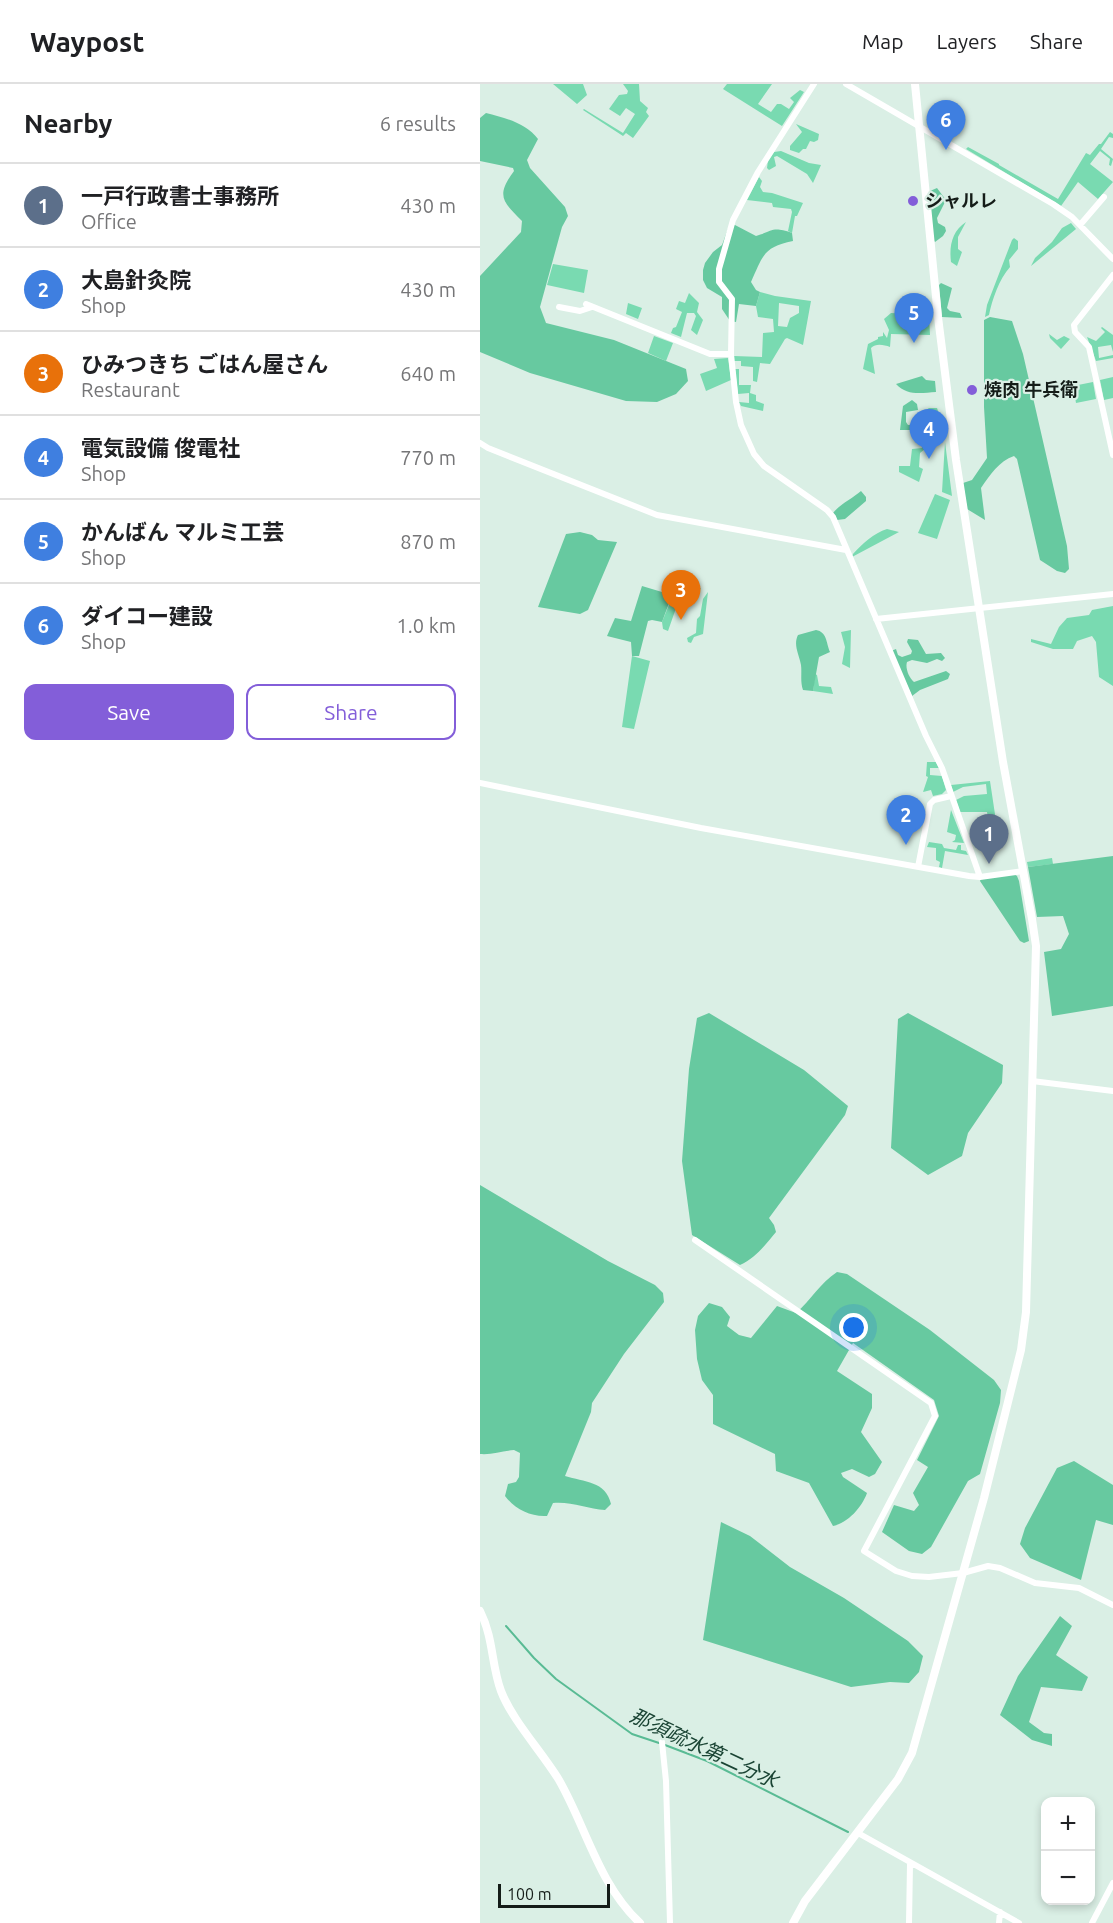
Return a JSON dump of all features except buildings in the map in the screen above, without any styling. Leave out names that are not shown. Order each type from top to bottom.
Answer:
[{"type":"street","points":[[814,84],[758,172],[733,220],[718,268],[719,282],[732,299],[731,354],[737,412],[754,454],[764,466],[827,510],[833,518],[928,742],[942,768],[980,878]]},
{"type":"street","points":[[846,84],[1053,204],[1080,225],[1113,258]]},
{"type":"street","points":[[793,1923],[805,1901],[898,1779],[912,1753],[987,1487],[1024,1333],[1036,946],[1003,762],[956,460],[938,317],[915,84]]},
{"type":"street","points":[[1080,225],[1104,197]]},
{"type":"street","points":[[1113,275],[1074,325],[1075,332],[1089,347],[1113,455]]},
{"type":"street","points":[[559,307],[580,311],[589,305],[710,354],[731,354]]},
{"type":"street","points":[[480,443],[509,457],[657,515],[846,550]]},
{"type":"street","points":[[876,619],[1113,594]]},
{"type":"street","points":[[480,783],[701,828],[980,878],[1024,871]]},
{"type":"street","points":[[918,867],[930,804],[934,800],[951,796]]},
{"type":"street","points":[[1032,1082],[1113,1091]]},
{"type":"street","points":[[695,1240],[931,1403],[935,1416],[864,1551],[896,1571],[912,1576],[929,1577],[963,1573],[988,1566],[1000,1568],[1035,1583],[1078,1588],[1113,1605]]},
{"type":"street","points":[[480,1611],[493,1647],[495,1672],[502,1693],[559,1780],[612,1890],[640,1923]]},
{"type":"street","points":[[662,1742],[666,1781],[670,1923]]},
{"type":"street","points":[[858,1833],[1019,1923]]},
{"type":"street","points":[[909,1923],[910,1864]]},
{"type":"street","points":[[1092,1923],[1113,1883]]},
{"type":"street","points":[[999,1923],[1000,1912]]},
{"type":"green space","points":[[553,84],[583,84],[587,95],[577,104]]},
{"type":"green space","points":[[623,84],[639,84],[640,101],[648,108],[646,112],[649,116],[633,138],[626,133],[623,136],[583,110],[623,133],[635,114],[626,108],[620,116],[609,109],[619,95],[627,94],[628,91]]},
{"type":"green space","points":[[727,84],[772,84],[758,104],[771,112],[777,104],[789,109],[794,102],[790,98],[800,90],[804,92],[782,126],[723,89]]},
{"type":"green space","points":[[486,113],[521,125],[538,139],[527,160],[530,168],[565,207],[568,216],[562,227],[540,307],[546,323],[614,340],[686,369],[688,381],[676,394],[657,402],[626,401],[530,373],[480,352],[480,276],[521,232],[522,221],[506,203],[503,193],[514,171],[513,168],[480,161],[480,118]]},
{"type":"green space","points":[[796,124],[819,134],[818,140],[810,141],[806,149],[799,153],[790,150],[790,146],[802,132]]},
{"type":"green space","points":[[1110,132],[1113,138],[1109,137],[1101,149],[1113,159],[1111,166],[1109,165],[1110,159],[1100,151],[1090,164],[1113,182],[1098,199],[1078,182],[1061,206],[966,149],[968,147],[1058,199],[1086,153],[1090,155]]},
{"type":"green space","points":[[781,151],[809,163],[821,165],[813,183],[807,174],[777,156],[774,157],[776,166],[769,170],[767,168],[768,160],[774,152]]},
{"type":"green space","points":[[759,177],[762,181],[760,187],[763,192],[803,203],[795,216],[792,233],[788,231],[791,209],[773,207],[772,203],[747,200]]},
{"type":"green space","points":[[937,188],[946,200],[937,218],[938,223],[945,227],[946,231],[935,242],[929,195],[930,191]]},
{"type":"green space","points":[[966,222],[958,237],[958,249],[962,252],[957,266],[951,262],[951,245],[957,230]]},
{"type":"green space","points":[[1071,223],[1076,229],[1031,266],[1035,258],[1052,242],[1062,228]]},
{"type":"green space","points":[[735,225],[756,236],[773,230],[785,231],[792,233],[793,241],[775,246],[765,254],[751,282],[760,292],[756,306],[739,304],[736,322],[730,321],[722,309],[722,297],[707,288],[703,280],[705,263],[722,245],[729,226]]},
{"type":"green space","points":[[1014,238],[1018,241],[1018,249],[1009,260],[1010,267],[996,290],[989,315],[985,317],[987,305]]},
{"type":"green space","points":[[553,264],[588,270],[584,293],[547,285]]},
{"type":"green space","points":[[941,283],[952,288],[947,308],[960,313],[962,318],[942,317],[939,285]]},
{"type":"green space","points":[[760,292],[811,301],[803,345],[785,339],[770,364],[760,363],[757,382],[753,381],[753,367],[741,366],[741,361],[734,361],[734,356],[762,357],[763,333],[774,332],[773,319],[758,317],[756,306]],"holes":[[[779,303],[799,306],[799,313],[790,318],[787,327],[778,326]]]},
{"type":"green space","points":[[689,293],[699,303],[697,312],[703,320],[697,335],[691,330],[696,316],[694,313],[687,313],[681,337],[671,333],[682,312],[676,309],[679,301],[685,303]]},
{"type":"green space","points":[[628,303],[642,308],[638,319],[626,314]]},
{"type":"green space","points":[[891,313],[929,315],[930,335],[891,334],[890,347],[873,346],[871,348],[875,374],[863,369],[868,344],[883,336],[883,332],[887,338],[889,330],[884,319]]},
{"type":"green space","points":[[990,317],[1012,321],[1023,354],[1067,546],[1069,569],[1065,573],[1057,571],[1040,560],[1017,459],[1014,456],[999,465],[981,488],[985,520],[967,509],[963,483],[972,480],[987,458],[984,407],[984,320]]},
{"type":"green space","points":[[1102,327],[1113,335],[1113,352],[1111,345],[1098,347],[1099,358],[1113,355],[1113,358],[1096,361],[1087,337],[1096,341],[1105,332]]},
{"type":"green space","points":[[1049,334],[1057,340],[1064,336],[1070,339],[1061,349]]},
{"type":"green space","points":[[654,336],[673,343],[666,361],[648,353]]},
{"type":"green space","points":[[728,358],[731,380],[706,391],[700,374],[717,368],[714,359]]},
{"type":"green space","points":[[735,369],[739,369],[739,385],[751,385],[750,393],[756,395],[756,401],[764,404],[763,411],[741,406],[739,402],[749,403],[749,393],[738,394]]},
{"type":"green space","points":[[922,376],[926,380],[935,381],[936,392],[910,392],[896,384]]},
{"type":"green space","points":[[1113,377],[1113,398],[1104,400],[1100,380]]},
{"type":"green space","points":[[1093,382],[1096,399],[1076,403],[1073,386]]},
{"type":"green space","points":[[912,400],[917,404],[918,410],[906,412],[908,425],[938,423],[941,430],[900,430],[903,406]]},
{"type":"green space","points":[[929,408],[937,408],[939,414],[925,415],[938,419],[940,424],[919,423],[920,414]]},
{"type":"green space","points":[[923,439],[926,440],[925,449],[920,453],[919,467],[923,469],[919,482],[899,472],[899,466],[910,466],[912,449],[922,448]]},
{"type":"green space","points":[[945,442],[952,496],[942,492]]},
{"type":"green space","points":[[861,491],[866,501],[845,519],[837,520],[833,513]]},
{"type":"green space","points":[[935,494],[950,500],[937,539],[918,533]]},
{"type":"green space","points":[[887,529],[899,532],[852,557],[868,539]]},
{"type":"green space","points":[[580,532],[592,535],[598,540],[617,542],[588,610],[580,614],[538,607],[566,534]]},
{"type":"green space","points":[[677,585],[701,588],[699,591],[682,591],[668,631],[663,629],[662,622]]},
{"type":"green space","points":[[642,586],[672,595],[662,622],[648,621],[639,656],[632,656],[631,642],[607,636],[615,618],[631,621]]},
{"type":"green space","points":[[708,592],[703,634],[694,637],[691,643],[688,642],[687,638],[696,633],[697,619],[700,616],[703,599]]},
{"type":"green space","points":[[1113,606],[1113,686],[1099,677],[1096,642],[1092,636],[1077,641],[1073,649],[1053,649],[1031,642],[1031,639],[1051,644],[1059,627],[1067,618],[1089,615],[1092,610]]},
{"type":"green space","points":[[816,630],[824,635],[830,652],[819,657],[813,691],[803,690],[801,665],[796,646],[797,639],[798,635]]},
{"type":"green space","points":[[851,630],[850,668],[842,664],[845,647],[841,632]]},
{"type":"green space","points":[[908,639],[918,640],[926,654],[941,653],[945,658],[942,661],[937,659],[927,663],[912,660],[907,662],[908,673],[914,682],[946,671],[950,674],[948,679],[920,690],[912,696],[891,651],[896,649],[898,655],[902,657],[911,654]]},
{"type":"green space","points":[[632,656],[650,661],[634,729],[622,727]]},
{"type":"green space","points":[[815,674],[819,686],[831,687],[833,694],[813,691]]},
{"type":"green space","points":[[927,762],[936,762],[939,768],[930,768],[930,775],[942,776],[946,790],[942,794],[933,796],[931,790],[923,792],[928,777],[926,776]]},
{"type":"green space","points":[[990,781],[999,841],[986,839],[983,819],[988,818],[987,812],[960,812],[956,800],[964,796],[987,794],[986,784],[963,787],[953,792],[951,785]]},
{"type":"green space","points":[[951,810],[964,843],[952,842],[956,835],[947,832]]},
{"type":"green space","points":[[929,842],[956,850],[958,845],[961,845],[961,850],[966,851],[968,855],[945,851],[942,868],[939,867],[940,862],[936,860],[936,848],[927,847]]},
{"type":"green space","points":[[1113,856],[1113,1006],[1052,1016],[1044,952],[1061,949],[1069,934],[1063,916],[1037,917],[1028,867]]},
{"type":"green space","points":[[1052,858],[1053,864],[1028,867],[1027,862]]},
{"type":"green space","points":[[1011,872],[1017,876],[1019,881],[1029,941],[1024,943],[1020,941],[980,881],[981,878]]},
{"type":"green space","points":[[709,1013],[804,1070],[848,1106],[845,1115],[769,1218],[776,1232],[756,1255],[740,1265],[692,1235],[682,1161],[689,1069],[697,1018]]},
{"type":"green space","points":[[908,1013],[1003,1065],[1002,1083],[968,1133],[962,1156],[928,1175],[891,1148],[898,1019]]},
{"type":"green space","points":[[480,1185],[608,1261],[655,1285],[663,1293],[664,1302],[624,1354],[592,1403],[591,1412],[565,1476],[593,1484],[604,1491],[611,1504],[605,1510],[553,1503],[547,1516],[523,1511],[505,1496],[508,1484],[516,1482],[519,1477],[520,1453],[514,1450],[480,1454]]},
{"type":"green space","points":[[837,1272],[847,1274],[930,1330],[994,1380],[1001,1390],[1000,1403],[980,1474],[968,1481],[931,1547],[922,1554],[909,1551],[882,1532],[894,1505],[914,1511],[919,1505],[913,1493],[928,1467],[917,1460],[939,1416],[934,1400],[853,1343],[837,1371],[872,1394],[872,1408],[861,1432],[882,1462],[875,1474],[869,1477],[852,1469],[841,1473],[843,1477],[867,1493],[862,1504],[844,1522],[833,1526],[809,1483],[776,1471],[775,1454],[713,1424],[713,1395],[702,1380],[697,1359],[695,1330],[698,1316],[709,1303],[722,1307],[730,1317],[727,1326],[739,1335],[751,1338],[777,1306],[796,1313]]},
{"type":"green space","points":[[1074,1461],[1113,1485],[1113,1525],[1096,1520],[1081,1580],[1030,1558],[1020,1544],[1025,1528],[1057,1468]]},
{"type":"green space","points":[[721,1522],[750,1536],[790,1567],[844,1598],[908,1641],[923,1656],[919,1672],[909,1683],[890,1682],[851,1687],[703,1640]]},
{"type":"green space","points":[[1060,1616],[1072,1626],[1056,1655],[1088,1677],[1082,1691],[1041,1687],[1029,1722],[1044,1733],[1052,1734],[1052,1746],[1032,1740],[1000,1715],[1018,1676]]},
{"type":"waterway","name":"那須疏水第二分水","points":[[506,1626],[556,1679],[632,1734],[659,1743]]},
{"type":"waterway","name":"那須疏水第二分水","points":[[665,1745],[707,1761],[848,1832]]},
{"type":"place","name":"ダイコー建設","points":[[946,150]]},
{"type":"place","name":"シャルレ","points":[[913,201]]},
{"type":"place","name":"かんばん マルミ工芸","points":[[914,343]]},
{"type":"place","name":"焼肉 牛兵衛","points":[[972,390]]},
{"type":"place","name":"電気設備 俊電社","points":[[929,459]]},
{"type":"place","name":"ひみつきち ごはん屋さん","points":[[681,620]]},
{"type":"place","name":"大島針灸院","points":[[906,845]]},
{"type":"place","name":"一戸行政書士事務所","points":[[989,864]]}]
